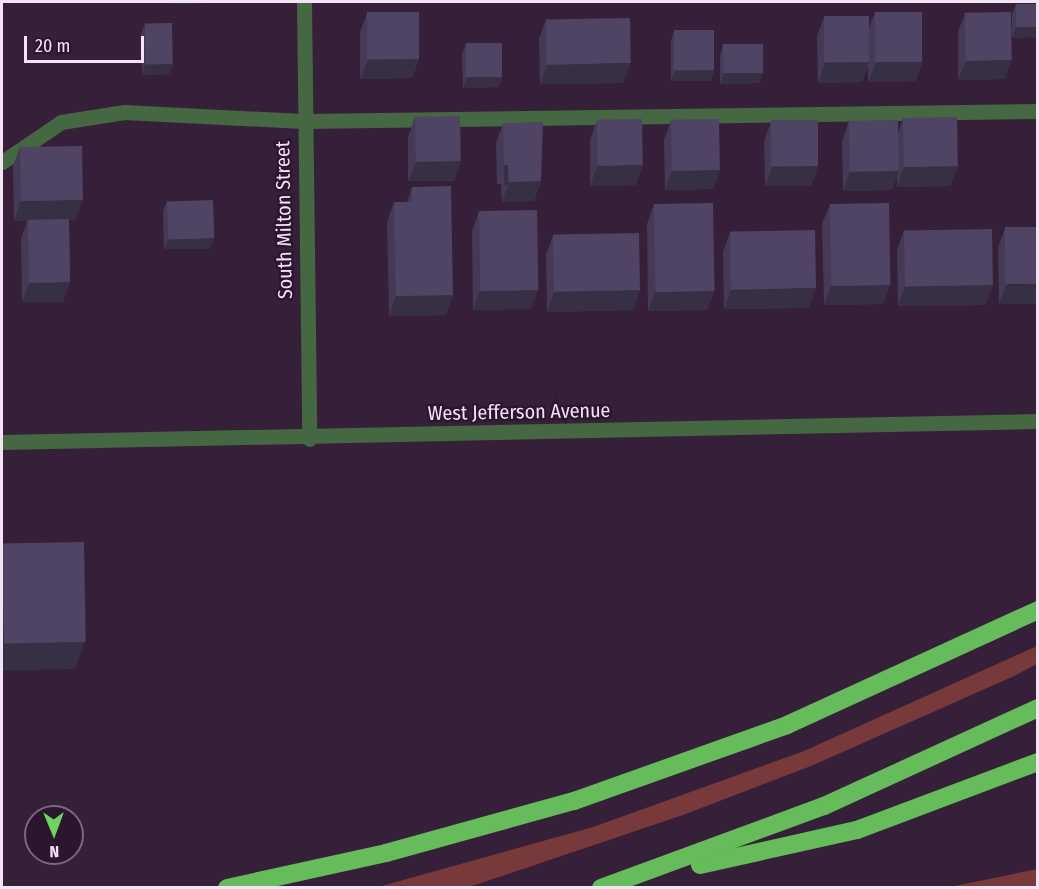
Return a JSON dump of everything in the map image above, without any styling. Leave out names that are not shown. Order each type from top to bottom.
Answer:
[{"type":"highway","points":[[227,888],[386,853],[574,801],[787,725],[1038,610]]},
{"type":"highway","points":[[603,887],[824,806],[1038,708]]},
{"type":"highway","points":[[603,887],[856,830],[1038,762]]},
{"type":"street","name":"South Milton Street","points":[[304,2],[309,438]]},
{"type":"street","points":[[2,162],[61,122],[124,112],[304,121],[1038,111]]},
{"type":"street","name":"West Jefferson Avenue","points":[[2,442],[309,438],[1038,421]]},
{"type":"shaded area","points":[[1037,646],[1037,664],[1012,677],[811,766],[683,815],[469,887],[378,887],[593,827],[804,751]]},
{"type":"shaded area","points":[[1037,869],[1037,887],[950,887]]},
{"type":"building","points":[[1016,4],[1038,4],[1038,27],[1016,27]]},
{"type":"building","points":[[367,12],[419,12],[419,59],[367,59]]},
{"type":"building","points":[[875,12],[922,12],[922,62],[875,62]]},
{"type":"building","points":[[1011,12],[1012,60],[966,61],[965,13]]},
{"type":"building","points":[[824,16],[869,16],[869,62],[824,62]]},
{"type":"building","points":[[630,18],[631,63],[547,64],[546,19]]},
{"type":"building","points":[[145,23],[172,23],[173,64],[146,64]]},
{"type":"building","points":[[674,30],[714,30],[714,70],[674,70]]},
{"type":"building","points":[[466,43],[502,43],[502,77],[466,77]]},
{"type":"building","points":[[723,44],[763,44],[763,73],[723,73]]},
{"type":"building","points":[[460,116],[461,161],[416,162],[415,117]]},
{"type":"building","points":[[957,117],[958,166],[904,167],[903,118]]},
{"type":"building","points":[[642,119],[643,165],[598,166],[597,120]]},
{"type":"building","points":[[719,119],[720,170],[672,171],[671,120]]},
{"type":"building","points":[[771,120],[818,120],[818,166],[771,166]]},
{"type":"building","points":[[898,120],[899,171],[850,172],[849,121]]},
{"type":"building","points":[[543,122],[541,181],[509,182],[508,165],[504,165],[503,123]]},
{"type":"building","points":[[82,146],[83,200],[21,201],[20,147]]},
{"type":"building","points":[[451,186],[453,295],[396,296],[394,202],[412,202],[412,187]]},
{"type":"building","points":[[213,200],[214,238],[168,240],[167,202]]},
{"type":"building","points":[[713,203],[715,291],[656,292],[654,204]]},
{"type":"building","points":[[889,203],[890,285],[831,286],[830,204]]},
{"type":"building","points":[[537,210],[538,290],[480,291],[479,211]]},
{"type":"building","points":[[69,219],[70,282],[29,283],[28,220]]},
{"type":"building","points":[[1005,227],[1038,227],[1038,284],[1005,284]]},
{"type":"building","points":[[992,229],[993,285],[905,287],[904,231]]},
{"type":"building","points":[[815,230],[816,288],[731,289],[730,231]]},
{"type":"building","points":[[639,233],[640,290],[554,291],[553,235]]},
{"type":"building","points":[[84,542],[86,642],[4,643],[2,543]]}]
